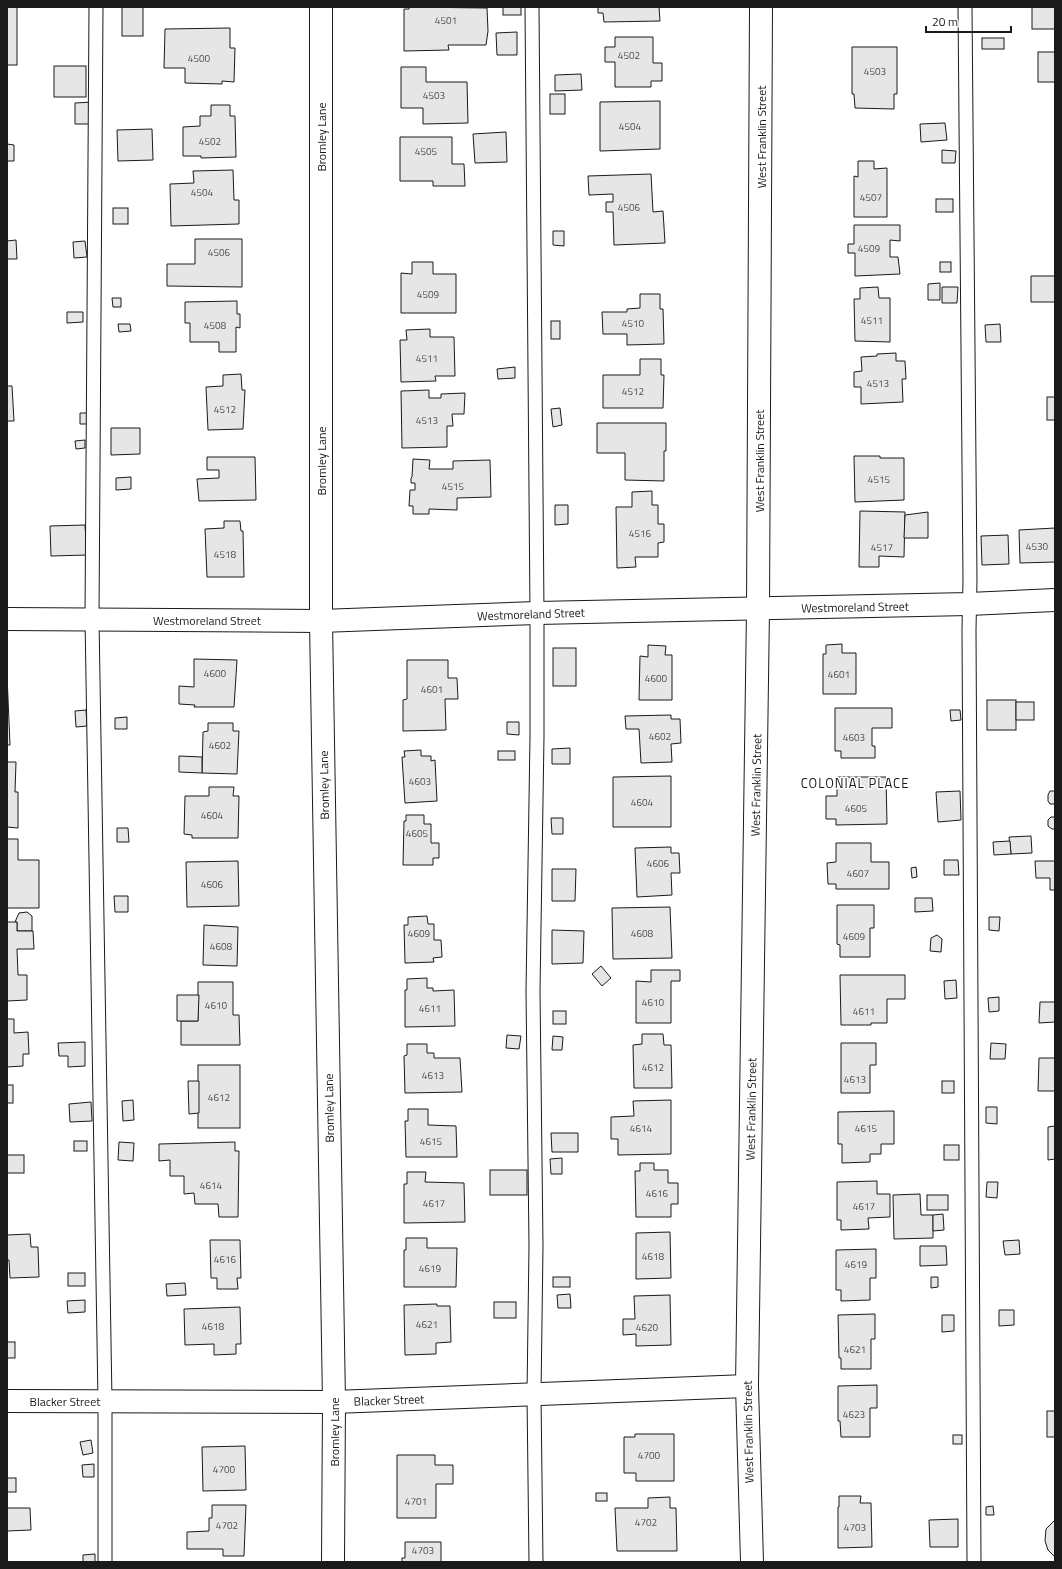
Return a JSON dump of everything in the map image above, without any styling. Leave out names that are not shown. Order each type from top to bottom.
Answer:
[{"type":"street","name":"Bromley Lane","points":[[321,7],[321,621],[334,1402],[333,1562]]},
{"type":"street","name":"West Franklin Street","points":[[752,1562],[747,1386],[758,609],[761,7]]},
{"type":"street","name":"Westmoreland Street","points":[[7,619],[321,621],[537,613],[969,604],[1055,600]]},
{"type":"street","name":"Blacker Street","points":[[7,1401],[334,1402],[747,1386]]},
{"type":"lane","points":[[96,7],[92,619],[105,1401],[105,1562]]},
{"type":"lane","points":[[532,7],[537,613],[537,737],[533,991],[536,1246],[534,1395],[536,1562]]},
{"type":"lane","points":[[965,7],[970,578],[974,1562]]},
{"type":"building","points":[[7,7],[17,7],[17,65],[7,65]]},
{"type":"building","points":[[122,7],[143,7],[143,36],[122,36]]},
{"type":"building","points":[[409,7],[487,8],[488,31],[486,45],[448,45],[449,50],[404,51],[404,9],[409,9]]},
{"type":"building","points":[[503,7],[521,7],[521,15],[503,15]]},
{"type":"building","points":[[598,7],[659,7],[660,21],[604,22],[603,13],[598,13]]},
{"type":"building","points":[[1032,7],[1055,7],[1055,29],[1032,29]]},
{"type":"building","points":[[230,28],[230,48],[235,48],[234,82],[222,81],[222,84],[185,83],[185,68],[164,68],[165,29]]},
{"type":"building","points":[[517,32],[517,55],[497,55],[496,33]]},
{"type":"building","points":[[615,37],[653,37],[653,63],[662,63],[662,81],[651,81],[651,87],[615,87],[615,62],[605,62],[605,47],[615,47]]},
{"type":"building","points":[[982,38],[1004,38],[1004,49],[982,49]]},
{"type":"building","points":[[852,47],[897,47],[897,94],[894,94],[894,109],[855,108],[854,94],[852,94]]},
{"type":"building","points":[[1038,52],[1055,52],[1055,82],[1038,82]]},
{"type":"building","points":[[54,66],[86,66],[86,97],[54,97]]},
{"type":"building","points":[[401,67],[426,67],[426,82],[467,82],[468,123],[423,124],[423,108],[401,108]]},
{"type":"building","points":[[581,74],[582,90],[555,91],[555,75]]},
{"type":"building","points":[[550,94],[565,94],[565,114],[550,114]]},
{"type":"building","points":[[660,101],[660,149],[600,151],[600,102]]},
{"type":"building","points":[[93,102],[93,124],[75,124],[75,103]]},
{"type":"building","points":[[211,105],[230,105],[230,116],[235,116],[236,157],[201,158],[201,156],[183,156],[183,127],[200,126],[200,116],[211,116]]},
{"type":"building","points":[[945,123],[947,140],[921,142],[920,124]]},
{"type":"building","points":[[152,129],[153,160],[118,161],[117,130]]},
{"type":"building","points":[[506,132],[507,162],[475,163],[473,134]]},
{"type":"building","points":[[400,137],[452,137],[452,164],[464,164],[465,186],[433,186],[433,181],[400,181]]},
{"type":"building","points":[[7,144],[14,145],[14,161],[7,161]]},
{"type":"building","points":[[942,150],[956,151],[955,163],[942,163]]},
{"type":"building","points":[[858,161],[874,161],[874,169],[887,168],[887,217],[854,217],[854,176],[858,177]]},
{"type":"building","points":[[233,170],[234,200],[239,200],[239,224],[171,226],[170,184],[194,183],[193,171]]},
{"type":"building","points":[[651,174],[653,212],[663,211],[665,243],[614,245],[613,212],[606,212],[606,202],[613,202],[613,194],[589,195],[588,176]]},
{"type":"building","points":[[936,199],[953,199],[953,212],[936,212]]},
{"type":"building","points":[[113,208],[128,208],[128,224],[113,224]]},
{"type":"building","points":[[854,225],[900,225],[900,241],[890,240],[890,257],[898,257],[900,274],[855,276],[855,253],[848,253],[848,244],[854,244]]},
{"type":"building","points":[[553,231],[564,231],[564,246],[553,245]]},
{"type":"building","points":[[195,239],[242,239],[242,287],[167,286],[167,264],[195,264]]},
{"type":"building","points":[[16,240],[17,259],[7,259],[7,241]]},
{"type":"building","points":[[85,241],[87,257],[74,258],[73,242]]},
{"type":"building","points":[[412,262],[433,262],[433,274],[456,274],[456,313],[401,313],[401,273],[412,274]]},
{"type":"building","points":[[940,262],[951,262],[951,272],[940,272]]},
{"type":"building","points":[[1031,276],[1055,276],[1055,302],[1031,302]]},
{"type":"building","points":[[940,283],[940,300],[928,300],[928,284]]},
{"type":"building","points":[[878,287],[879,298],[890,298],[890,342],[855,341],[854,299],[860,299],[860,288]]},
{"type":"building","points":[[942,287],[958,287],[957,303],[942,303]]},
{"type":"building","points":[[640,294],[660,294],[660,309],[663,309],[664,344],[627,345],[627,334],[603,334],[602,312],[627,312],[627,309],[640,308]]},
{"type":"building","points":[[112,298],[121,298],[121,307],[113,307]]},
{"type":"building","points":[[237,301],[237,314],[240,314],[240,328],[236,327],[236,352],[219,352],[219,342],[190,342],[190,323],[185,323],[185,302]]},
{"type":"building","points":[[67,312],[83,312],[83,322],[67,323]]},
{"type":"building","points":[[551,321],[560,321],[560,339],[551,339]]},
{"type":"building","points":[[118,324],[130,324],[131,331],[119,332]]},
{"type":"building","points":[[1000,324],[1001,342],[986,342],[985,325]]},
{"type":"building","points":[[430,329],[430,337],[454,337],[455,376],[435,376],[436,381],[401,382],[400,340],[407,340],[406,330]]},
{"type":"building","points":[[896,353],[896,361],[905,361],[906,379],[902,379],[903,402],[861,404],[861,387],[854,387],[854,372],[862,371],[861,357]]},
{"type":"building","points":[[640,359],[661,359],[661,375],[664,375],[663,408],[603,408],[603,375],[640,375]]},
{"type":"building","points":[[515,367],[515,378],[498,379],[497,369]]},
{"type":"building","points":[[241,374],[242,390],[245,390],[243,429],[208,430],[206,387],[223,386],[223,375]]},
{"type":"building","points":[[7,386],[12,386],[14,421],[7,421]]},
{"type":"building","points":[[429,390],[429,398],[441,398],[441,394],[465,393],[464,414],[452,414],[453,426],[447,426],[447,447],[402,448],[401,391]]},
{"type":"building","points":[[1047,397],[1055,397],[1055,420],[1047,420]]},
{"type":"building","points":[[560,408],[562,425],[553,427],[551,409]]},
{"type":"building","points":[[80,413],[89,413],[88,424],[80,424]]},
{"type":"building","points":[[597,423],[666,423],[664,481],[625,480],[625,453],[597,453]]},
{"type":"building","points":[[111,428],[140,428],[140,454],[111,455]]},
{"type":"building","points":[[85,440],[85,448],[76,449],[75,441]]},
{"type":"building","points":[[854,456],[904,458],[904,500],[855,502]]},
{"type":"building","points":[[207,457],[255,457],[256,500],[199,501],[197,479],[219,478],[219,470],[207,470]]},
{"type":"building","points":[[413,459],[430,460],[429,469],[453,469],[453,461],[490,460],[491,497],[457,498],[457,510],[429,509],[429,514],[413,514],[413,506],[409,506],[410,490],[415,490],[415,483],[411,483]]},
{"type":"building","points":[[131,477],[131,489],[116,490],[116,478]]},
{"type":"building","points":[[652,491],[652,505],[658,505],[658,524],[664,524],[664,542],[658,543],[658,557],[635,557],[636,567],[617,568],[616,507],[632,507],[632,492]]},
{"type":"building","points":[[555,505],[568,505],[568,524],[555,525]]},
{"type":"building","points":[[860,511],[905,512],[904,557],[879,556],[879,567],[859,567]]},
{"type":"building","points":[[928,512],[928,538],[904,538],[905,515]]},
{"type":"building","points":[[224,521],[240,521],[241,531],[243,531],[244,577],[207,577],[205,529],[224,528]]},
{"type":"building","points":[[85,525],[87,555],[51,556],[50,526]]},
{"type":"building","points":[[1055,528],[1055,562],[1020,563],[1019,530]]},
{"type":"building","points":[[1008,535],[1009,564],[982,565],[981,536]]},
{"type":"building","points":[[842,644],[842,653],[856,653],[856,694],[823,694],[823,654],[826,654],[826,645]]},
{"type":"building","points":[[648,645],[666,646],[665,655],[672,655],[672,700],[639,700],[640,656],[648,657]]},
{"type":"building","points":[[553,648],[576,648],[576,686],[553,686]]},
{"type":"building","points":[[194,659],[237,660],[234,707],[194,707],[195,705],[179,704],[179,686],[194,687]]},
{"type":"building","points":[[407,660],[448,660],[448,678],[457,678],[458,699],[445,699],[446,730],[403,731],[403,700],[407,699]]},
{"type":"building","points":[[7,675],[10,745],[7,745]]},
{"type":"building","points":[[987,700],[1016,700],[1016,730],[987,730]]},
{"type":"building","points":[[1016,702],[1034,702],[1034,720],[1016,720]]},
{"type":"building","points":[[835,708],[892,708],[892,728],[872,728],[872,746],[875,746],[875,758],[841,758],[841,751],[835,751]]},
{"type":"building","points":[[86,710],[87,726],[76,727],[75,711]]},
{"type":"building","points":[[950,710],[960,710],[961,720],[951,721]]},
{"type":"building","points":[[671,715],[671,719],[680,719],[681,743],[671,744],[672,762],[641,763],[639,729],[626,729],[625,716]]},
{"type":"building","points":[[127,717],[127,729],[115,729],[115,718]]},
{"type":"building","points":[[507,722],[519,722],[519,735],[507,734]]},
{"type":"building","points":[[208,723],[233,723],[233,731],[239,731],[237,774],[202,773],[203,732],[208,731]]},
{"type":"building","points":[[570,748],[570,764],[552,764],[552,749]]},
{"type":"building","points":[[421,750],[421,756],[431,756],[431,761],[435,760],[437,801],[405,803],[402,757],[405,757],[404,751]]},
{"type":"building","points":[[498,751],[515,751],[515,760],[498,760]]},
{"type":"building","points":[[179,756],[202,757],[202,773],[179,772]]},
{"type":"building","points":[[7,762],[16,762],[15,792],[18,792],[18,828],[7,827]]},
{"type":"building","points":[[671,776],[671,827],[613,827],[613,777]]},
{"type":"building","points":[[837,777],[886,777],[887,824],[836,825],[836,819],[826,819],[826,796],[837,796]]},
{"type":"building","points":[[209,787],[234,787],[233,796],[239,796],[238,838],[192,838],[192,835],[184,834],[185,796],[209,796]]},
{"type":"building","points":[[960,791],[961,820],[938,822],[936,792]]},
{"type":"building","points":[[1050,791],[1055,791],[1055,804],[1050,804],[1048,801]]},
{"type":"building","points":[[406,815],[424,815],[424,824],[431,824],[431,843],[439,843],[439,858],[433,858],[433,865],[403,865],[404,821],[406,821]]},
{"type":"building","points":[[1051,817],[1055,817],[1055,829],[1048,826],[1048,820]]},
{"type":"building","points":[[551,818],[563,818],[563,834],[552,834]]},
{"type":"building","points":[[117,828],[128,828],[129,842],[117,842]]},
{"type":"building","points":[[1031,836],[1032,853],[1011,854],[1009,837]]},
{"type":"building","points":[[7,839],[18,839],[18,860],[39,860],[39,908],[7,908]]},
{"type":"building","points":[[1010,841],[1011,854],[994,855],[993,842]]},
{"type":"building","points":[[836,843],[871,843],[871,862],[889,862],[889,889],[836,889],[836,884],[828,884],[827,863],[836,862]]},
{"type":"building","points":[[671,847],[671,853],[679,853],[680,873],[671,873],[672,895],[637,897],[635,848]]},
{"type":"building","points":[[944,860],[958,860],[959,875],[944,875]]},
{"type":"building","points":[[238,861],[239,906],[187,907],[186,862]]},
{"type":"building","points":[[1035,861],[1055,861],[1055,890],[1050,890],[1050,878],[1036,878]]},
{"type":"building","points":[[916,867],[917,877],[912,878],[911,868]]},
{"type":"building","points":[[552,869],[576,869],[575,901],[552,901]]},
{"type":"building","points":[[114,896],[128,896],[128,912],[115,912]]},
{"type":"building","points":[[915,898],[932,898],[933,911],[915,912]]},
{"type":"building","points":[[837,905],[874,905],[874,928],[870,928],[870,957],[840,957],[840,945],[837,944]]},
{"type":"building","points":[[670,907],[672,958],[613,959],[612,908]]},
{"type":"building","points":[[27,912],[32,916],[32,931],[17,931],[17,922],[15,922],[19,913]]},
{"type":"building","points":[[427,916],[428,924],[434,924],[434,940],[441,940],[442,957],[433,958],[434,962],[405,963],[404,925],[408,925],[408,917]]},
{"type":"building","points":[[989,917],[1000,917],[999,931],[989,930]]},
{"type":"building","points":[[7,922],[17,922],[17,931],[33,931],[34,949],[17,949],[18,975],[27,975],[27,1000],[7,1001]]},
{"type":"building","points":[[204,925],[238,927],[237,966],[203,965]]},
{"type":"building","points":[[552,930],[584,931],[583,963],[552,964]]},
{"type":"building","points":[[937,935],[942,939],[941,952],[930,951],[931,938]]},
{"type":"building","points":[[601,966],[611,978],[602,986],[592,974]]},
{"type":"building","points":[[651,970],[680,970],[680,981],[671,981],[671,1023],[636,1023],[636,981],[651,982]]},
{"type":"building","points":[[840,975],[905,975],[905,999],[887,999],[887,1023],[871,1023],[871,1025],[841,1025]]},
{"type":"building","points":[[427,978],[427,988],[433,988],[433,991],[454,990],[455,1026],[405,1027],[405,990],[407,990],[407,979]]},
{"type":"building","points":[[956,980],[957,998],[945,999],[944,981]]},
{"type":"building","points":[[198,982],[233,982],[233,1015],[239,1015],[240,1045],[181,1045],[181,1021],[198,1021]]},
{"type":"building","points":[[177,995],[199,995],[198,1021],[177,1021]]},
{"type":"building","points":[[999,997],[999,1011],[989,1012],[988,998]]},
{"type":"building","points":[[1040,1002],[1055,1002],[1055,1022],[1039,1023]]},
{"type":"building","points":[[553,1011],[566,1011],[566,1024],[553,1024]]},
{"type":"building","points":[[7,1019],[14,1019],[14,1033],[28,1032],[29,1054],[23,1054],[23,1066],[7,1067]]},
{"type":"building","points":[[642,1034],[663,1034],[664,1045],[671,1045],[672,1088],[634,1088],[633,1045],[642,1044]]},
{"type":"building","points":[[507,1035],[521,1036],[519,1049],[506,1048]]},
{"type":"building","points":[[553,1036],[563,1037],[562,1050],[552,1050]]},
{"type":"building","points":[[85,1042],[85,1066],[68,1067],[68,1056],[59,1056],[58,1043]]},
{"type":"building","points":[[841,1043],[876,1043],[876,1065],[870,1065],[870,1093],[841,1093]]},
{"type":"building","points":[[991,1043],[1006,1044],[1005,1059],[990,1059]]},
{"type":"building","points":[[407,1044],[427,1044],[427,1053],[434,1053],[434,1058],[460,1058],[462,1092],[405,1093],[404,1056],[407,1055]]},
{"type":"building","points":[[1039,1058],[1055,1058],[1055,1091],[1038,1091]]},
{"type":"building","points":[[198,1065],[240,1065],[240,1128],[198,1128]]},
{"type":"building","points":[[188,1081],[199,1081],[199,1113],[189,1114]]},
{"type":"building","points":[[942,1081],[954,1081],[954,1093],[942,1093]]},
{"type":"building","points":[[7,1085],[13,1085],[13,1103],[7,1103]]},
{"type":"building","points":[[133,1100],[134,1120],[123,1121],[122,1101]]},
{"type":"building","points":[[671,1100],[671,1154],[618,1155],[618,1139],[611,1139],[611,1117],[634,1116],[633,1101]]},
{"type":"building","points":[[91,1102],[92,1121],[70,1122],[69,1104]]},
{"type":"building","points":[[986,1107],[997,1107],[997,1124],[986,1123]]},
{"type":"building","points":[[408,1109],[428,1109],[428,1125],[456,1126],[457,1157],[406,1157],[405,1121],[408,1121]]},
{"type":"building","points":[[894,1111],[894,1144],[881,1144],[881,1154],[870,1154],[870,1162],[842,1163],[842,1144],[838,1144],[838,1112]]},
{"type":"building","points":[[1055,1126],[1055,1159],[1048,1160],[1048,1127]]},
{"type":"building","points":[[551,1133],[578,1133],[578,1152],[552,1152]]},
{"type":"building","points":[[74,1141],[87,1141],[87,1151],[74,1151]]},
{"type":"building","points":[[119,1142],[134,1143],[133,1161],[118,1160]]},
{"type":"building","points":[[235,1142],[235,1151],[239,1151],[238,1217],[219,1217],[218,1204],[195,1204],[194,1193],[184,1194],[184,1176],[170,1176],[170,1160],[159,1161],[159,1144]]},
{"type":"building","points":[[944,1145],[959,1145],[959,1160],[944,1160]]},
{"type":"building","points":[[7,1155],[24,1155],[24,1173],[7,1173]]},
{"type":"building","points":[[562,1158],[562,1174],[551,1174],[550,1159]]},
{"type":"building","points":[[640,1163],[654,1163],[654,1170],[668,1170],[668,1183],[678,1183],[678,1204],[671,1204],[671,1217],[636,1217],[635,1171],[640,1171]]},
{"type":"building","points":[[490,1170],[527,1170],[527,1195],[490,1195]]},
{"type":"building","points":[[407,1172],[426,1172],[425,1182],[464,1183],[465,1222],[404,1223],[404,1184],[407,1184]]},
{"type":"building","points":[[877,1181],[877,1194],[890,1194],[890,1217],[868,1218],[869,1229],[841,1230],[841,1220],[837,1220],[837,1182]]},
{"type":"building","points":[[987,1182],[998,1182],[997,1198],[986,1197]]},
{"type":"building","points":[[920,1194],[921,1215],[933,1215],[933,1238],[894,1239],[893,1195]]},
{"type":"building","points":[[927,1195],[948,1195],[948,1210],[927,1210]]},
{"type":"building","points":[[943,1214],[944,1230],[933,1231],[933,1215]]},
{"type":"building","points":[[670,1232],[671,1278],[636,1279],[636,1233]]},
{"type":"building","points":[[30,1234],[31,1247],[38,1247],[39,1277],[10,1278],[9,1260],[7,1260],[7,1235]]},
{"type":"building","points":[[406,1238],[427,1238],[427,1248],[457,1248],[456,1287],[404,1287],[404,1250],[406,1250]]},
{"type":"building","points":[[210,1240],[240,1240],[241,1278],[237,1278],[238,1289],[217,1289],[217,1278],[211,1278]]},
{"type":"building","points":[[1019,1240],[1020,1254],[1005,1255],[1003,1241]]},
{"type":"building","points":[[920,1246],[946,1246],[947,1265],[920,1266]]},
{"type":"building","points":[[876,1249],[876,1278],[870,1278],[870,1300],[841,1301],[841,1290],[836,1290],[836,1250]]},
{"type":"building","points":[[68,1273],[85,1273],[85,1286],[68,1286]]},
{"type":"building","points":[[553,1277],[570,1277],[570,1287],[553,1287]]},
{"type":"building","points":[[931,1277],[938,1277],[938,1287],[931,1288]]},
{"type":"building","points":[[185,1283],[186,1295],[167,1296],[166,1284]]},
{"type":"building","points":[[570,1294],[571,1308],[558,1308],[557,1295]]},
{"type":"building","points":[[670,1295],[671,1345],[636,1346],[636,1334],[623,1335],[623,1319],[635,1319],[634,1296]]},
{"type":"building","points":[[85,1300],[85,1312],[68,1313],[67,1301]]},
{"type":"building","points":[[494,1302],[516,1302],[516,1318],[494,1318]]},
{"type":"building","points":[[437,1304],[437,1306],[450,1306],[451,1342],[436,1343],[436,1354],[405,1355],[404,1305]]},
{"type":"building","points":[[240,1307],[241,1344],[236,1344],[236,1354],[214,1355],[214,1344],[185,1345],[184,1309]]},
{"type":"building","points":[[999,1310],[1014,1310],[1014,1325],[999,1326]]},
{"type":"building","points":[[875,1314],[875,1339],[871,1339],[871,1369],[841,1369],[841,1358],[839,1358],[838,1315]]},
{"type":"building","points":[[942,1315],[954,1315],[954,1331],[942,1332]]},
{"type":"building","points":[[7,1342],[15,1342],[15,1358],[7,1358]]},
{"type":"building","points":[[877,1385],[877,1408],[870,1408],[870,1437],[841,1437],[840,1421],[838,1421],[838,1386]]},
{"type":"building","points":[[1047,1411],[1055,1411],[1055,1437],[1047,1437]]},
{"type":"building","points":[[635,1434],[674,1434],[674,1481],[636,1481],[636,1473],[624,1473],[624,1437],[635,1437]]},
{"type":"building","points":[[953,1435],[962,1435],[962,1444],[953,1444]]},
{"type":"building","points":[[91,1440],[93,1453],[83,1455],[80,1442]]},
{"type":"building","points":[[245,1446],[246,1490],[203,1491],[202,1447]]},
{"type":"building","points":[[397,1455],[435,1455],[435,1465],[453,1465],[453,1484],[436,1484],[436,1518],[397,1518]]},
{"type":"building","points":[[94,1464],[94,1477],[83,1477],[82,1465]]},
{"type":"building","points":[[7,1478],[16,1478],[16,1492],[7,1492]]},
{"type":"building","points":[[596,1493],[607,1493],[607,1501],[596,1501]]},
{"type":"building","points":[[839,1496],[861,1496],[860,1503],[871,1503],[872,1547],[838,1548]]},
{"type":"building","points":[[670,1497],[670,1508],[676,1508],[677,1551],[617,1551],[615,1508],[648,1508],[648,1498]]},
{"type":"building","points":[[212,1505],[246,1505],[244,1556],[223,1556],[223,1549],[187,1549],[187,1532],[209,1531],[209,1518],[212,1518]]},
{"type":"building","points":[[993,1506],[994,1515],[986,1515],[986,1507]]},
{"type":"building","points":[[7,1508],[30,1508],[31,1530],[7,1531]]},
{"type":"building","points":[[958,1519],[958,1547],[930,1547],[929,1520]]},
{"type":"building","points":[[1054,1521],[1055,1557],[1048,1550],[1045,1541],[1046,1529]]},
{"type":"building","points":[[405,1542],[441,1542],[441,1562],[402,1562],[402,1558],[405,1558]]},
{"type":"building","points":[[95,1554],[95,1562],[83,1562],[83,1555]]},
{"type":"district","name":"COLONIAL PLACE","points":[[855,783]]}]
